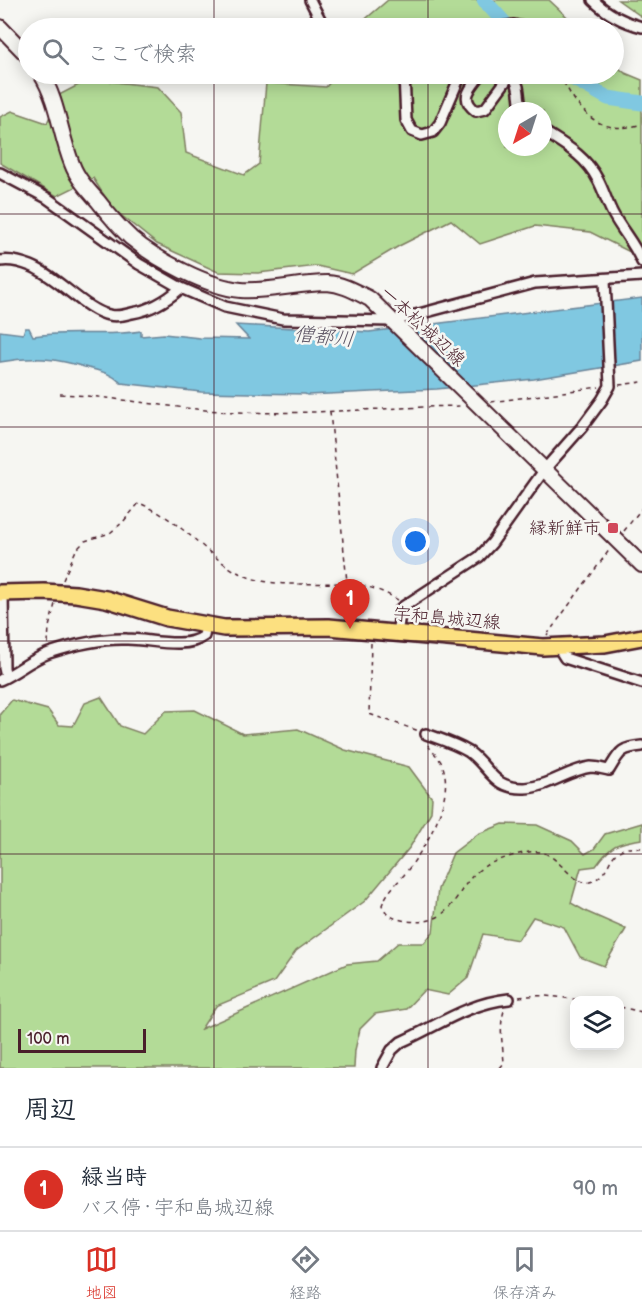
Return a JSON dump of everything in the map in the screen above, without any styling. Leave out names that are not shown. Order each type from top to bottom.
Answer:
[{"type":"main road","points":[[0,27],[18,46]]},
{"type":"main road","name":"一本松城辺線","points":[[47,84],[72,165],[84,184],[131,237],[146,249],[208,283],[232,289],[256,291],[328,283],[346,287],[370,299],[642,565]]},
{"type":"main road","name":"宇和島城辺線","points":[[1,593],[59,593],[106,599],[167,618],[206,626],[255,629],[329,627],[543,647],[605,644],[642,637]]},
{"type":"street","points":[[310,0],[319,18]]},
{"type":"street","points":[[593,0],[617,18]]},
{"type":"street","points":[[624,21],[642,27]]},
{"type":"street","points":[[404,84],[406,120],[412,131],[422,135],[433,132],[440,123],[457,84]]},
{"type":"street","points":[[475,84],[466,100],[469,106],[476,111],[485,109],[504,84]]},
{"type":"street","points":[[518,84],[518,102]]},
{"type":"street","points":[[552,136],[589,164],[614,216],[635,246],[642,262]]},
{"type":"street","points":[[0,173],[47,198],[139,264],[181,288],[225,307],[283,319],[393,321],[535,284],[642,276]]},
{"type":"street","points":[[0,261],[17,261],[34,267],[108,315],[119,316],[141,312],[160,304],[181,288]]},
{"type":"street","points":[[397,634],[401,608],[478,557],[492,543],[544,469],[582,427],[610,384],[605,280]]},
{"type":"street","points":[[1,593],[3,678]]},
{"type":"street","points":[[3,678],[49,654],[111,639],[156,643],[197,642],[204,636],[206,626]]},
{"type":"street","points":[[558,647],[565,658],[642,683]]},
{"type":"street","points":[[426,734],[467,751],[498,782],[508,786],[526,788],[593,767],[609,770],[620,752],[627,747],[642,746]]},
{"type":"street","points":[[382,1068],[392,1050],[401,1042],[470,1008],[491,1001],[509,999]]},
{"type":"path","points":[[564,84],[574,102],[591,118],[605,126],[628,129],[642,124]]},
{"type":"path","points":[[60,394],[105,397],[177,408],[239,412],[330,411],[476,401],[642,382]]},
{"type":"path","points":[[330,411],[346,582]]},
{"type":"path","points":[[49,654],[49,627],[59,593],[76,550],[85,541],[110,533],[139,503],[181,528],[236,573],[257,580],[288,584],[346,582],[376,589],[405,605]]},
{"type":"path","points":[[543,647],[546,636],[642,508]]},
{"type":"path","points":[[370,631],[369,714],[426,734],[425,741],[442,763],[446,794],[426,842],[404,875],[387,893],[382,905],[386,913],[396,919],[421,923],[435,919],[448,912],[468,880],[477,871],[491,863],[528,852],[542,852],[555,859],[576,880],[584,883],[593,880],[622,849],[642,848]]},
{"type":"path","points":[[500,1068],[504,1063],[500,1036],[502,1017],[509,999],[531,995],[570,999]]},
{"type":"path","points":[[624,1008],[642,1012]]},
{"type":"green space","points":[[388,0],[549,0],[568,18],[367,18]]},
{"type":"green space","points":[[618,0],[642,0],[642,17]]},
{"type":"green space","points":[[624,72],[642,80],[642,258],[590,232],[535,226],[480,244],[451,220],[399,246],[352,274],[317,266],[258,273],[218,272],[157,244],[112,208],[93,178],[57,196],[0,163],[0,117],[12,111],[47,123],[59,95],[80,84],[132,84],[158,87],[181,112],[186,153],[244,175],[259,164],[266,84],[326,87],[329,84],[624,84]]},
{"type":"green space","points":[[101,697],[120,726],[143,734],[166,711],[195,710],[243,734],[298,729],[345,750],[409,767],[432,798],[431,812],[410,847],[365,901],[296,951],[274,982],[216,1006],[201,1029],[347,964],[377,961],[398,943],[424,943],[433,932],[438,889],[453,853],[478,834],[503,824],[537,825],[572,841],[585,854],[594,849],[605,834],[642,823],[642,839],[615,846],[596,866],[581,868],[571,903],[626,929],[604,966],[580,957],[564,927],[533,917],[518,940],[483,934],[468,978],[448,995],[424,990],[406,1009],[375,1014],[360,1029],[354,1068],[0,1068],[0,714],[12,700],[48,710],[59,725],[73,726],[85,703]]},
{"type":"water","name":"僧都川","points":[[642,298],[642,361],[534,379],[437,389],[307,395],[201,392],[121,383],[101,371],[55,360],[23,359],[0,362],[0,331],[23,334],[25,328],[29,328],[33,336],[141,331],[141,336],[164,334],[200,338],[249,339],[236,325],[369,332]]},
{"type":"waterway","points":[[484,0],[500,18]]},
{"type":"waterway","points":[[583,84],[608,98],[642,103]]},
{"type":"place","name":"縁新鮮市","points":[[613,528]]},
{"type":"place","name":"緑当時","points":[[350,629]]}]
